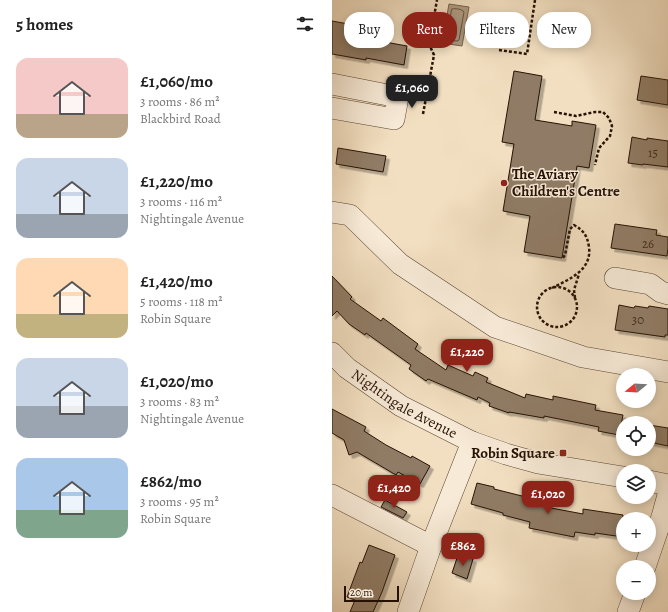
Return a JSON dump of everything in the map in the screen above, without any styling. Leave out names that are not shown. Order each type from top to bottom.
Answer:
[{"type":"street","points":[[332,84],[398,97],[394,119],[332,108]]},
{"type":"street","points":[[332,212],[350,215],[400,264],[495,327],[583,357],[668,372]]},
{"type":"street","points":[[614,278],[650,284],[661,292],[668,294]]},
{"type":"street","name":"Nightingale Avenue","points":[[332,353],[348,368],[401,406],[472,442],[538,463],[616,476]]},
{"type":"street","points":[[408,612],[431,546],[472,442]]},
{"type":"street","points":[[656,483],[668,485]]},
{"type":"street","points":[[332,495],[431,546]]},
{"type":"street","points":[[647,560],[668,495]]},
{"type":"street","points":[[628,612],[632,600]]},
{"type":"path","points":[[423,114],[434,55],[429,44],[437,0]]},
{"type":"path","points":[[499,50],[526,54],[535,0]]},
{"type":"path","points":[[554,112],[576,116],[603,112],[609,118],[612,126],[610,136],[599,148],[595,165]]},
{"type":"path","points":[[562,259],[565,255],[570,229],[574,225],[583,231],[588,240],[590,254],[585,266],[579,272],[576,276],[544,292],[540,298],[538,310],[540,316],[549,325],[555,327],[562,326],[568,324],[573,319],[577,307],[574,290],[579,272]]},
{"type":"path","points":[[552,288],[562,288],[568,290],[576,300]]},
{"type":"water","points":[[449,4],[469,7],[468,12],[465,12],[465,29],[462,46],[457,45],[457,12],[448,12]]},
{"type":"building","points":[[332,21],[344,23],[344,48],[394,48],[394,44],[402,45],[402,48],[407,48],[404,65],[332,54]]},
{"type":"building","points":[[514,71],[542,76],[535,120],[572,126],[572,121],[596,125],[589,168],[577,166],[562,258],[524,252],[530,216],[503,211],[514,144],[502,142]]},
{"type":"building","points":[[641,76],[668,80],[668,105],[637,100]]},
{"type":"building","points":[[632,137],[647,140],[647,138],[668,141],[668,167],[628,163]]},
{"type":"building","points":[[338,148],[386,156],[383,172],[336,164]]},
{"type":"building","points":[[615,224],[657,230],[656,235],[668,237],[667,256],[611,248]]},
{"type":"building","points":[[332,276],[352,297],[350,299],[381,321],[383,318],[418,344],[415,349],[446,370],[448,365],[473,376],[475,372],[488,378],[486,382],[525,398],[526,394],[553,400],[553,396],[596,405],[595,410],[623,415],[616,416],[616,434],[598,431],[599,427],[544,416],[544,418],[509,413],[489,406],[490,403],[478,397],[477,400],[428,379],[426,381],[409,369],[411,365],[366,333],[365,335],[349,324],[337,311],[332,316]]},
{"type":"building","points":[[619,305],[634,308],[635,306],[648,308],[649,306],[668,309],[668,335],[665,335],[665,337],[615,330]]},
{"type":"building","points":[[332,409],[366,427],[364,431],[386,445],[411,458],[412,456],[430,466],[420,484],[398,472],[396,475],[357,452],[349,455],[344,440],[332,433]]},
{"type":"building","points":[[656,426],[668,428],[668,446],[656,443]]},
{"type":"building","points":[[477,483],[526,497],[524,502],[546,505],[546,507],[583,514],[583,509],[616,514],[616,536],[575,532],[574,537],[529,528],[530,522],[471,504]]},
{"type":"building","points":[[385,500],[407,512],[403,518],[381,507]]},
{"type":"building","points":[[369,545],[395,555],[373,612],[350,612],[355,600],[347,597],[360,562],[362,563]]},
{"type":"building","points":[[458,555],[473,559],[467,579],[452,573]]},
{"type":"place","name":"The Aviary Children's Centre","points":[[504,183]]},
{"type":"place","name":"Robin Square","points":[[563,453]]}]
